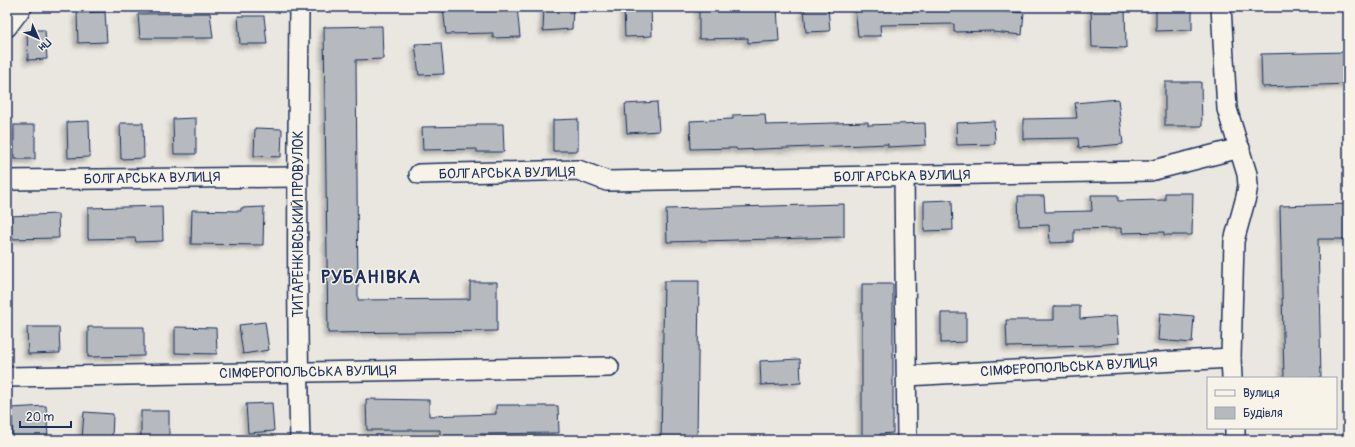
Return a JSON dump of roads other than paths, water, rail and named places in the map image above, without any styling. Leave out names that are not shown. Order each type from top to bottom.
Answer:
[{"type":"street","points":[[7,27],[22,7]]},
{"type":"street","name":"ТИТАРЕНКІВСЬКИЙ ПРОВУЛОК","points":[[299,7],[298,373],[300,440]]},
{"type":"street","points":[[1221,7],[1227,109],[1240,148],[1247,174],[1248,185],[1234,241],[1231,358],[1232,377]]},
{"type":"street","name":"БОЛГАРСЬКА ВУЛИЦЯ","points":[[419,174],[578,170],[607,181],[1150,171],[1240,148]]},
{"type":"street","points":[[904,176],[907,440]]},
{"type":"street","name":"БОЛГАРСЬКА ВУЛИЦЯ","points":[[7,180],[298,177]]},
{"type":"street","name":"СІМФЕРОПОЛЬСЬКА ВУЛИЦЯ","points":[[907,376],[1231,358]]},
{"type":"street","name":"СІМФЕРОПОЛЬСЬКА ВУЛИЦЯ","points":[[7,377],[609,367]]},
{"type":"street","points":[[1235,429],[1235,440]]},
{"type":"district","name":"РУБАНІВКА","points":[[371,277]]}]
